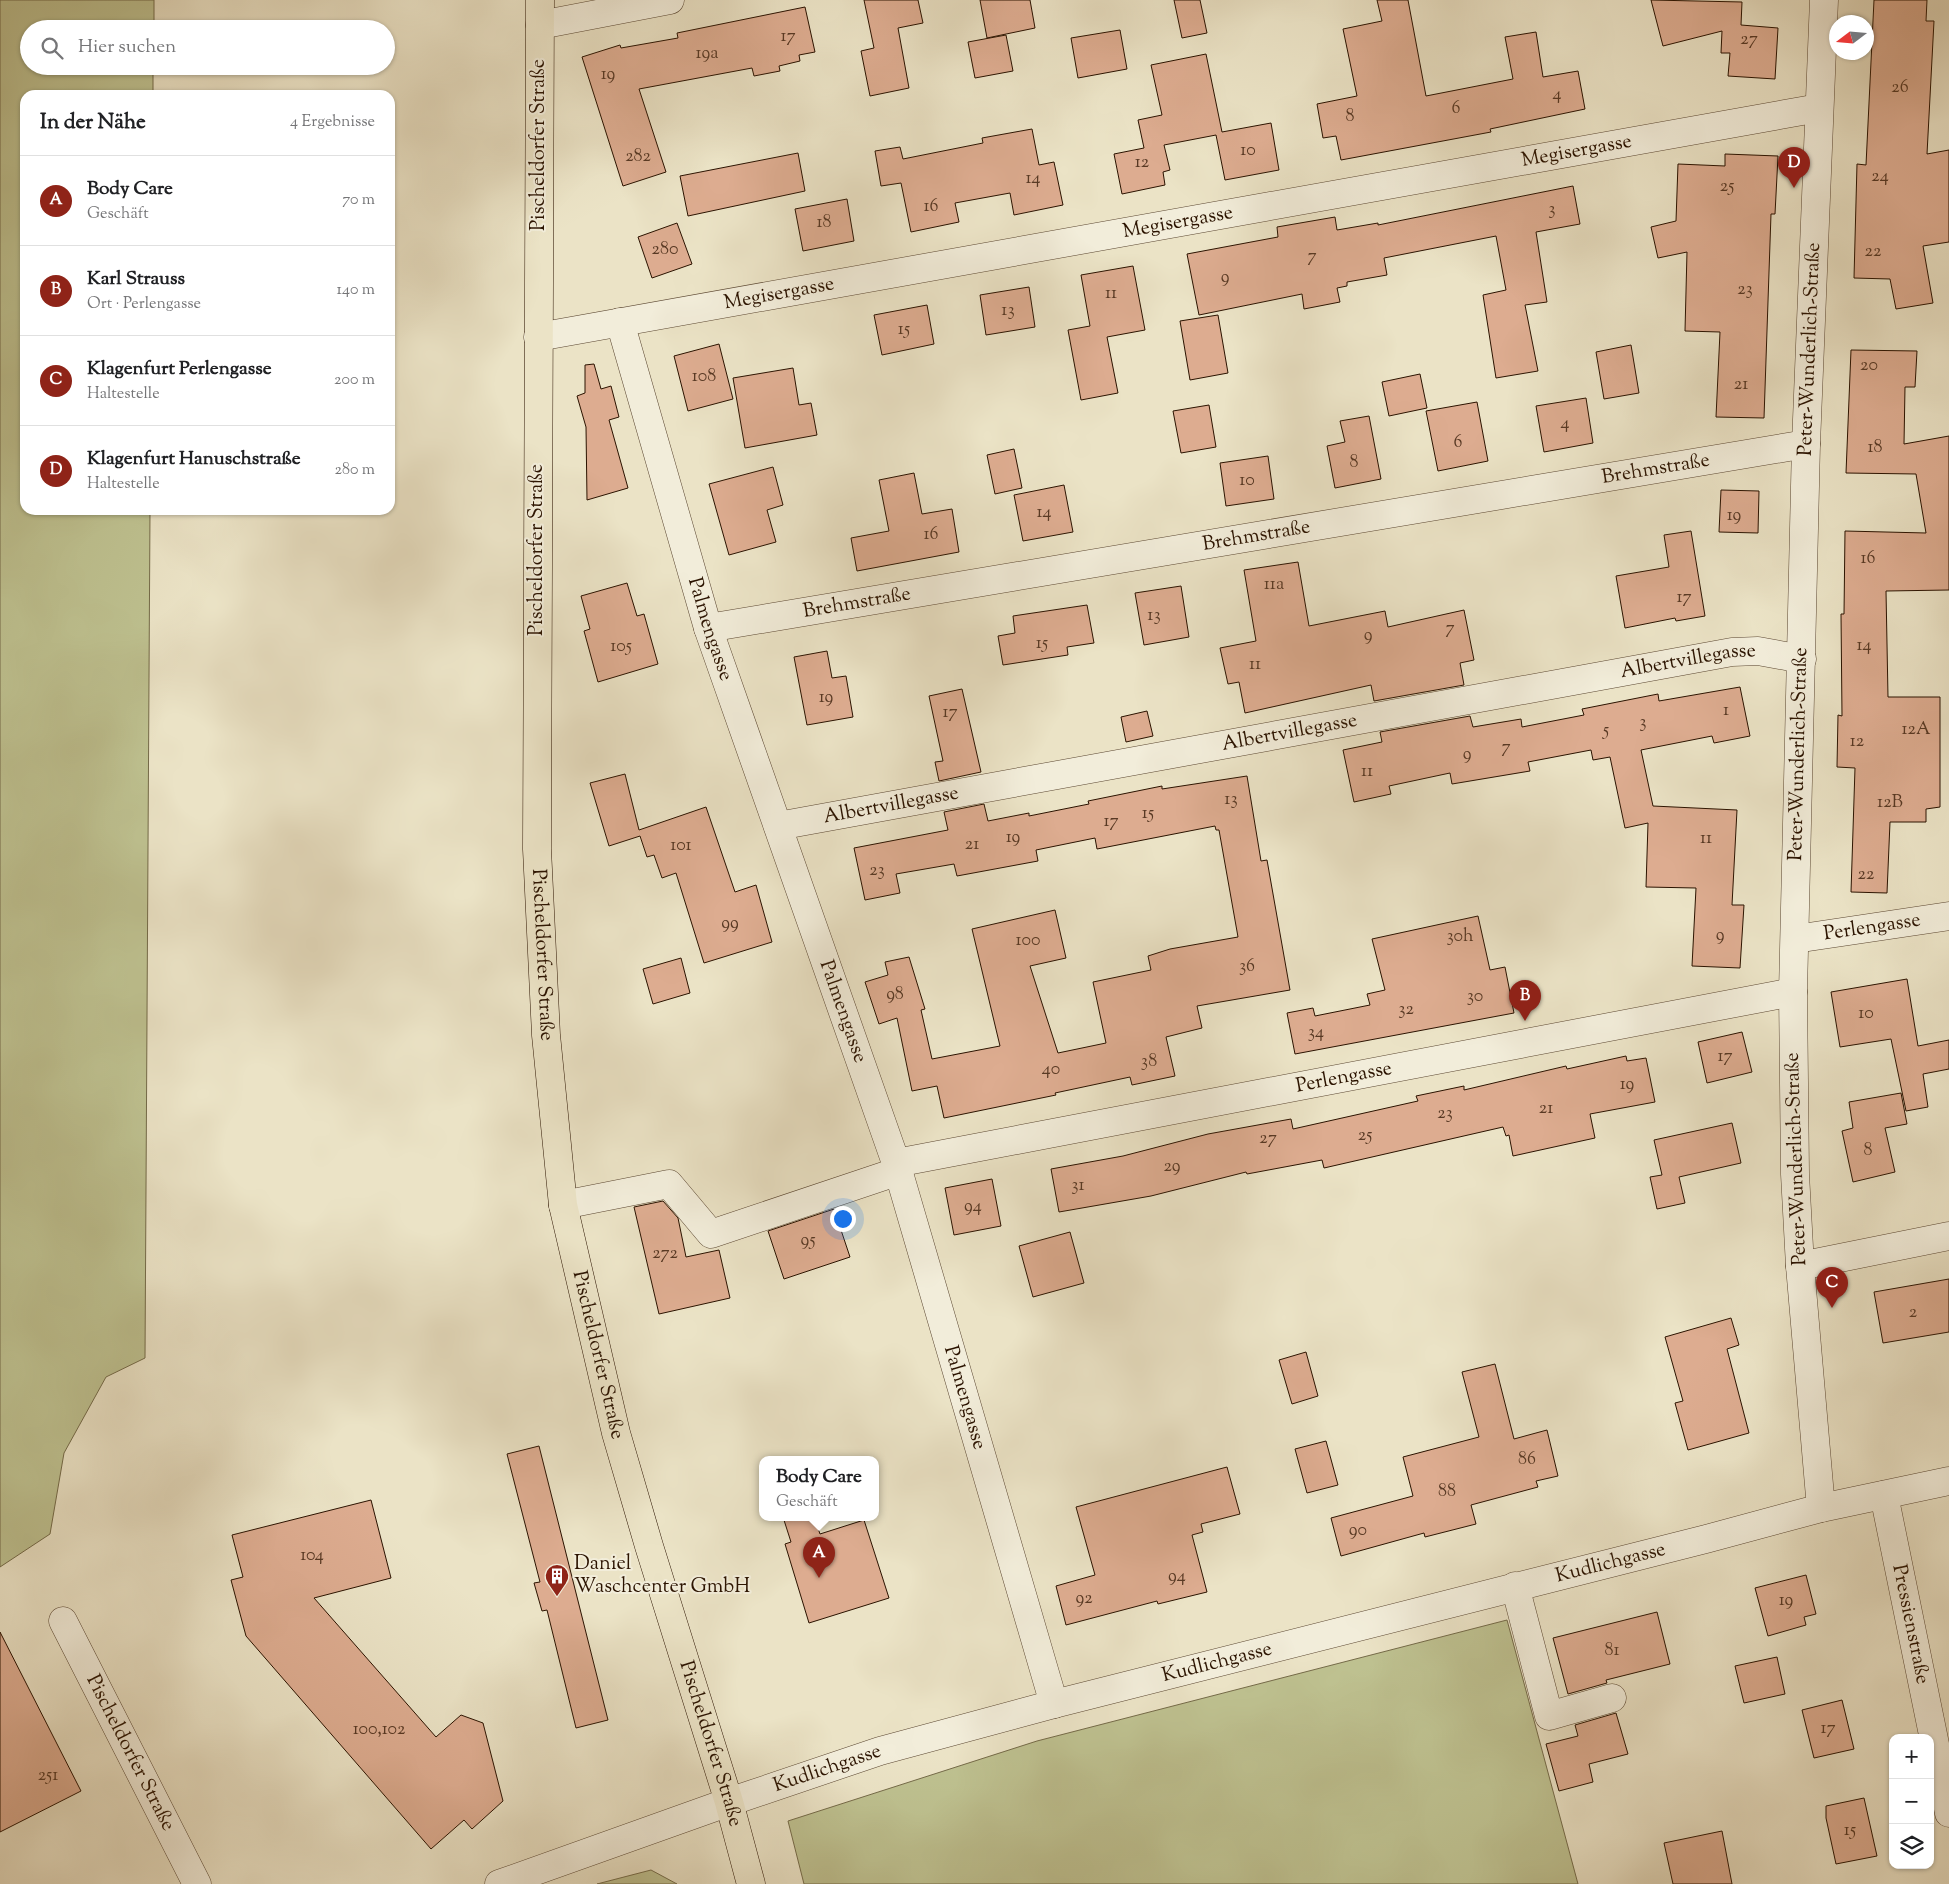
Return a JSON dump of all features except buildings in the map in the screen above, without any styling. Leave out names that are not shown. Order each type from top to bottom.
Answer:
[{"type":"main road","name":"Pischeldorfer Straße","points":[[540,13],[537,850],[546,1035],[563,1205],[616,1433],[649,1546],[730,1802],[751,1884]]},
{"type":"street","points":[[540,13],[670,0]]},
{"type":"street","name":"Peter-Wunderlich-Straße","points":[[1821,1508],[1800,1266],[1795,1174],[1793,992],[1806,444],[1824,0]]},
{"type":"street","name":"Megisergasse","points":[[538,337],[1819,108]]},
{"type":"street","name":"Palmengasse","points":[[620,322],[708,628],[897,1167],[1054,1704]]},
{"type":"street","name":"Brehmstraße","points":[[708,628],[1806,444]]},
{"type":"street","name":"Albertvillegasse","points":[[778,826],[1732,652],[1758,651],[1802,659]]},
{"type":"street","name":"Perlengasse","points":[[1795,939],[1949,916]]},
{"type":"street","name":"Perlengasse","points":[[563,1205],[670,1184],[711,1234],[897,1167],[1793,992]]},
{"type":"street","points":[[1800,1266],[1949,1236]]},
{"type":"street","name":"Kudlichgasse","points":[[499,1884],[880,1751],[1054,1704],[1706,1539],[1821,1508],[1949,1481]]},
{"type":"street","name":"Pressienstraße","points":[[1884,1496],[1949,1813]]},
{"type":"street","points":[[1515,1586],[1549,1716],[1612,1698]]},
{"type":"street","name":"Pischeldorfer Straße","points":[[64,1620],[197,1884]]},
{"type":"green space","points":[[0,0],[154,0],[154,20],[20,20],[20,75],[153,75],[153,90],[20,90],[20,515],[150,515],[145,1358],[106,1377],[64,1453],[50,1534],[0,1567]]},
{"type":"green space","points":[[1507,1620],[1578,1884],[804,1884],[788,1821],[1037,1741]]},
{"type":"green space","points":[[651,1870],[677,1884],[597,1884]]},
{"type":"place","name":"Klagenfurt Hanuschstraße","points":[[1794,188]]},
{"type":"place","name":"Karl Strauss","points":[[1525,1021]]},
{"type":"place","name":"Klagenfurt Perlengasse","points":[[1832,1308]]},
{"type":"place","name":"Body Care","points":[[819,1578]]},
{"type":"place","name":"Daniel Waschcenter GmbH","points":[[557,1597]]}]
